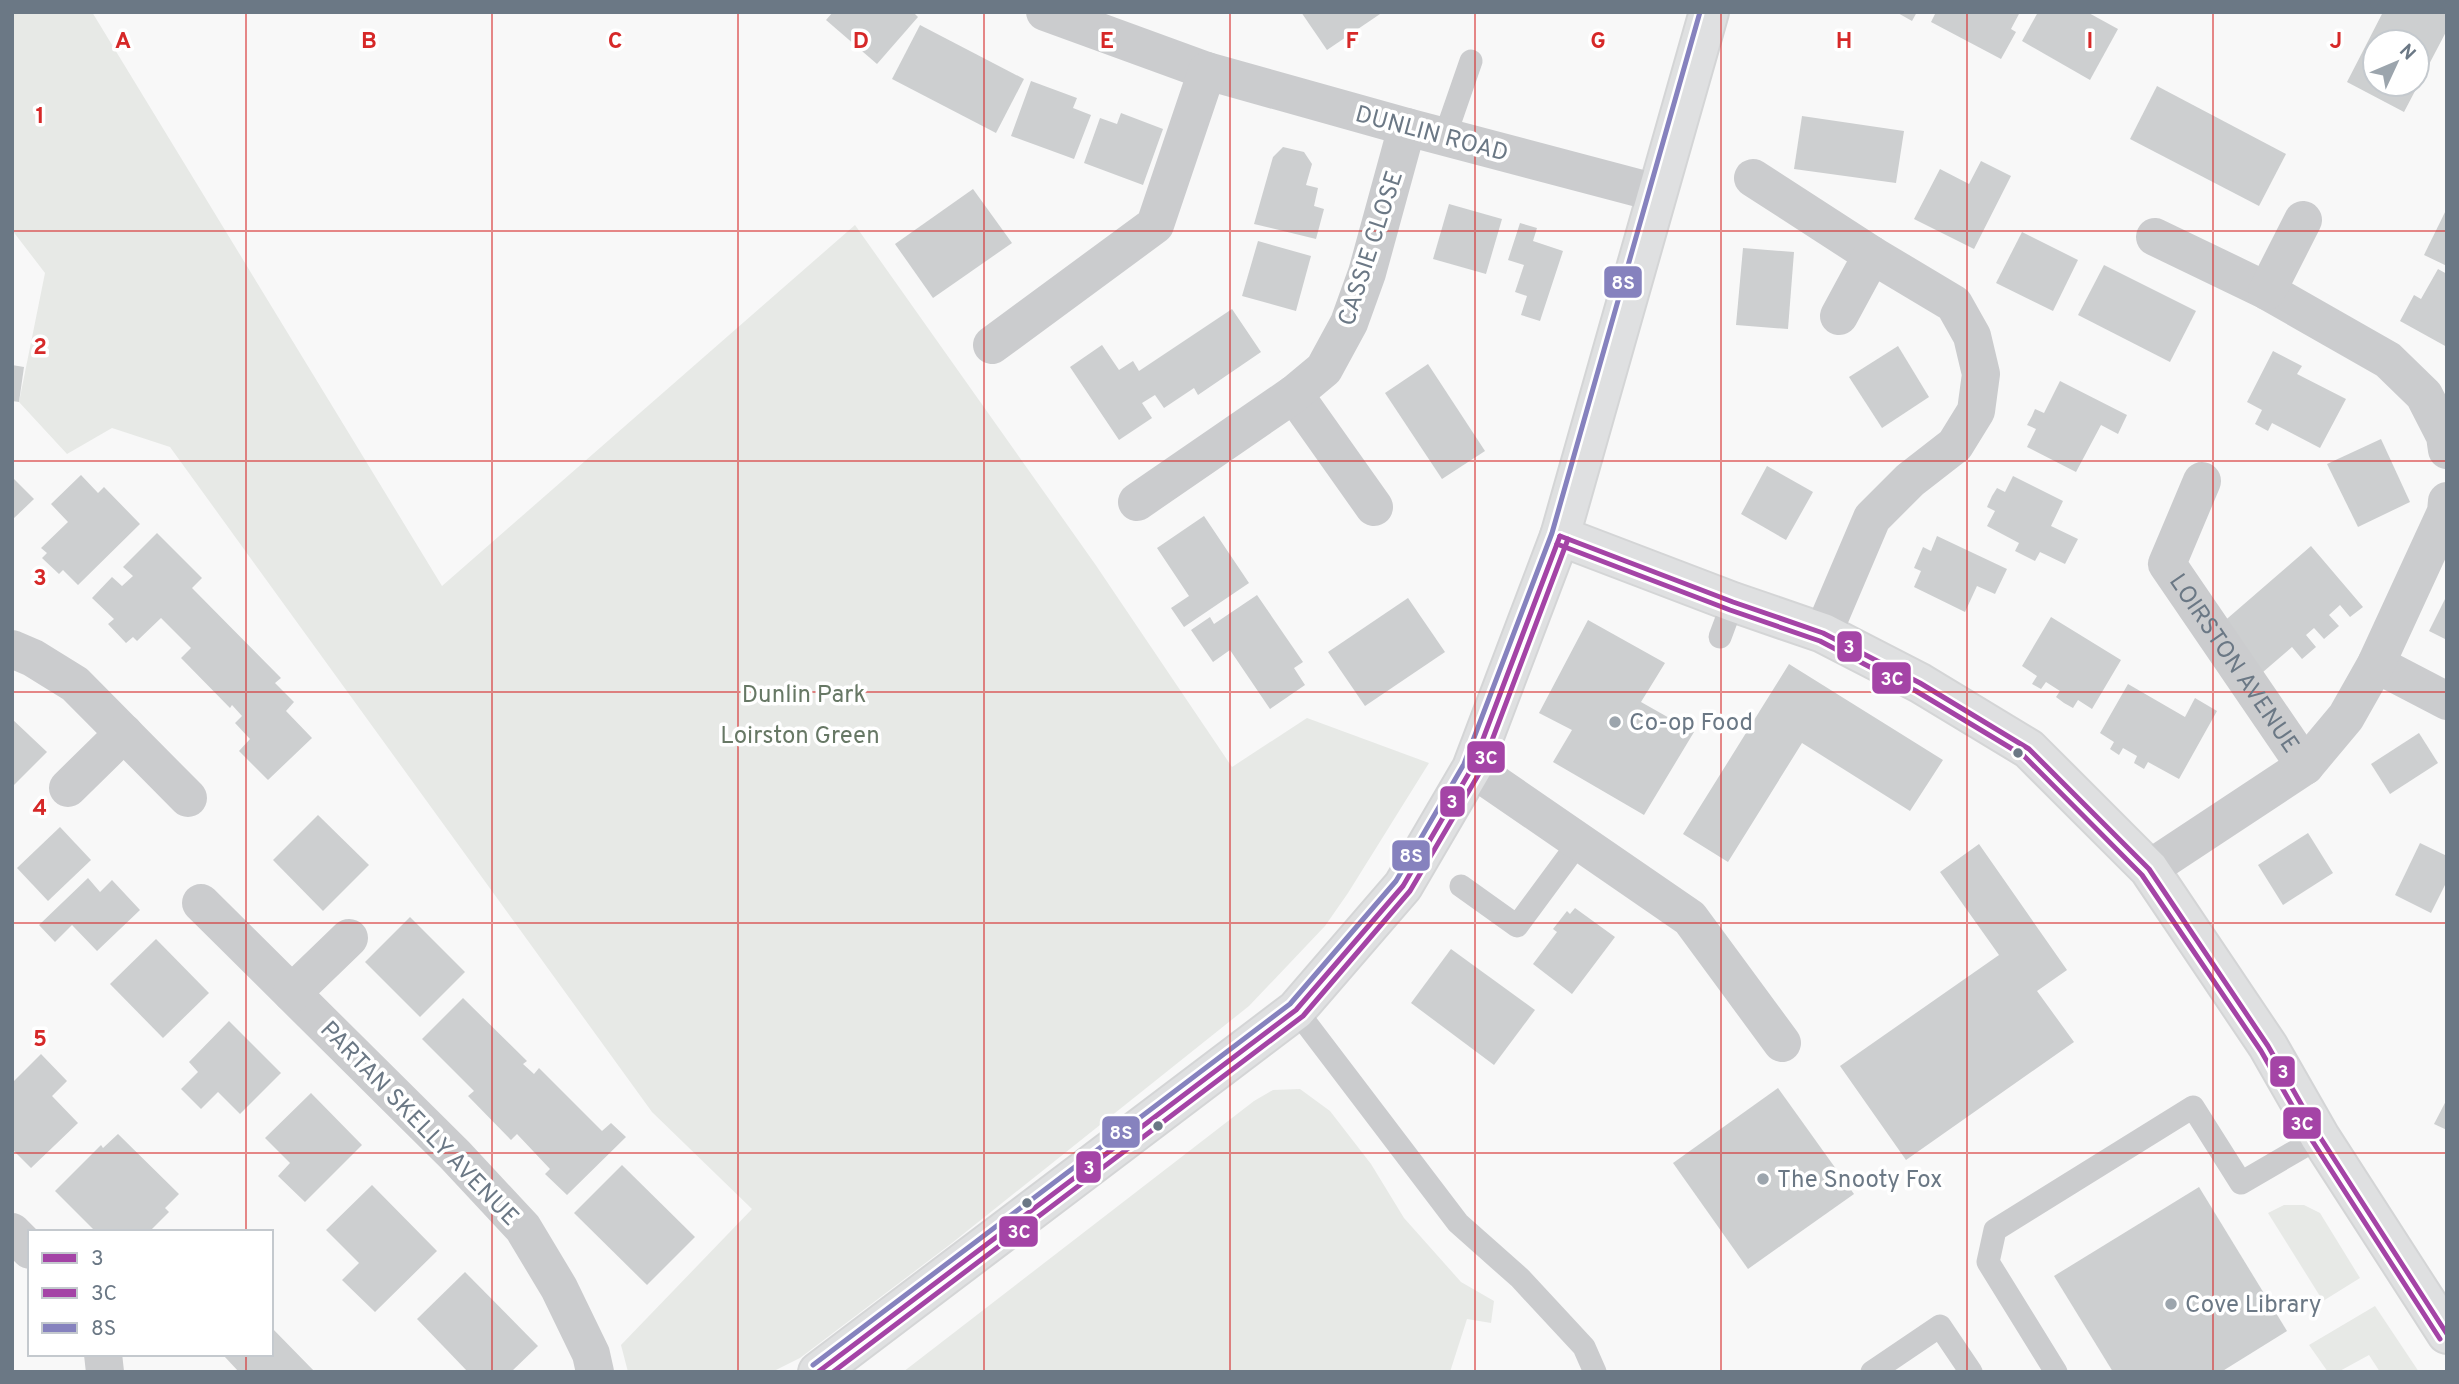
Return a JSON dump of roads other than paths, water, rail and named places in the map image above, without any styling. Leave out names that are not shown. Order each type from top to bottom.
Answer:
[{"type":"street","points":[[818,1372],[1296,1010],[1403,886],[1472,768],[1560,536],[1709,12]]},
{"type":"street","name":"DUNLIN ROAD","points":[[1050,13],[1207,71],[1657,193]]},
{"type":"street","points":[[992,345],[1155,225],[1207,71]]},
{"type":"street","name":"CASSIE CLOSE","points":[[1137,502],[1294,394],[1324,369],[1349,323],[1367,273],[1407,127]]},
{"type":"street","points":[[1753,178],[1872,255],[1954,303],[1972,337],[1981,374],[1976,411],[1955,445],[1910,480],[1872,518],[1823,634]]},
{"type":"street","points":[[2267,291],[2303,220]]},
{"type":"street","points":[[2155,237],[2267,291],[2388,360],[2424,396],[2445,436],[2447,450]]},
{"type":"street","points":[[1839,316],[1872,255]]},
{"type":"street","points":[[1294,394],[1374,507]]},
{"type":"street","name":"LOIRSTON AVENUE","points":[[2202,481],[2168,564],[2305,766]]},
{"type":"street","name":"LOIRSTON AVENUE","points":[[2149,869],[2305,766],[2346,717],[2376,664],[2446,506]]},
{"type":"street","points":[[1560,536],[1727,619],[1823,634],[1920,683],[2029,749],[2149,869],[2268,1046],[2320,1137],[2447,1334]]},
{"type":"street","points":[[12,649],[33,658],[75,684],[188,798]]},
{"type":"street","points":[[2376,664],[2447,701]]},
{"type":"street","points":[[68,788],[124,733]]},
{"type":"street","points":[[1472,768],[1690,918],[1782,1043]]},
{"type":"street","name":"PARTAN SKELLY AVENUE","points":[[201,904],[455,1155],[523,1228],[559,1288],[591,1354],[595,1372]]},
{"type":"street","points":[[292,993],[349,938]]},
{"type":"street","points":[[12,1233],[28,1248]]},
{"type":"lane","points":[[1446,136],[1471,61]]},
{"type":"lane","points":[[1461,886],[1517,926],[1579,842]]},
{"type":"lane","points":[[1296,1010],[1458,1223],[1520,1278],[1584,1347],[1595,1372]]},
{"type":"lane","points":[[2056,1372],[1989,1262],[1995,1230],[2193,1107],[2241,1184],[2320,1137]]},
{"type":"lane","points":[[1872,1372],[1940,1326],[1971,1372]]},
{"type":"place","name":"Co-op Food","points":[[1615,722]]},
{"type":"place","name":"The Snooty Fox","points":[[1763,1179]]},
{"type":"place","name":"Cove Library","points":[[2171,1304]]},
{"type":"park label","name":"Dunlin Park","points":[[804,694]]},
{"type":"park label","name":"Loirston Green","points":[[800,735]]}]
